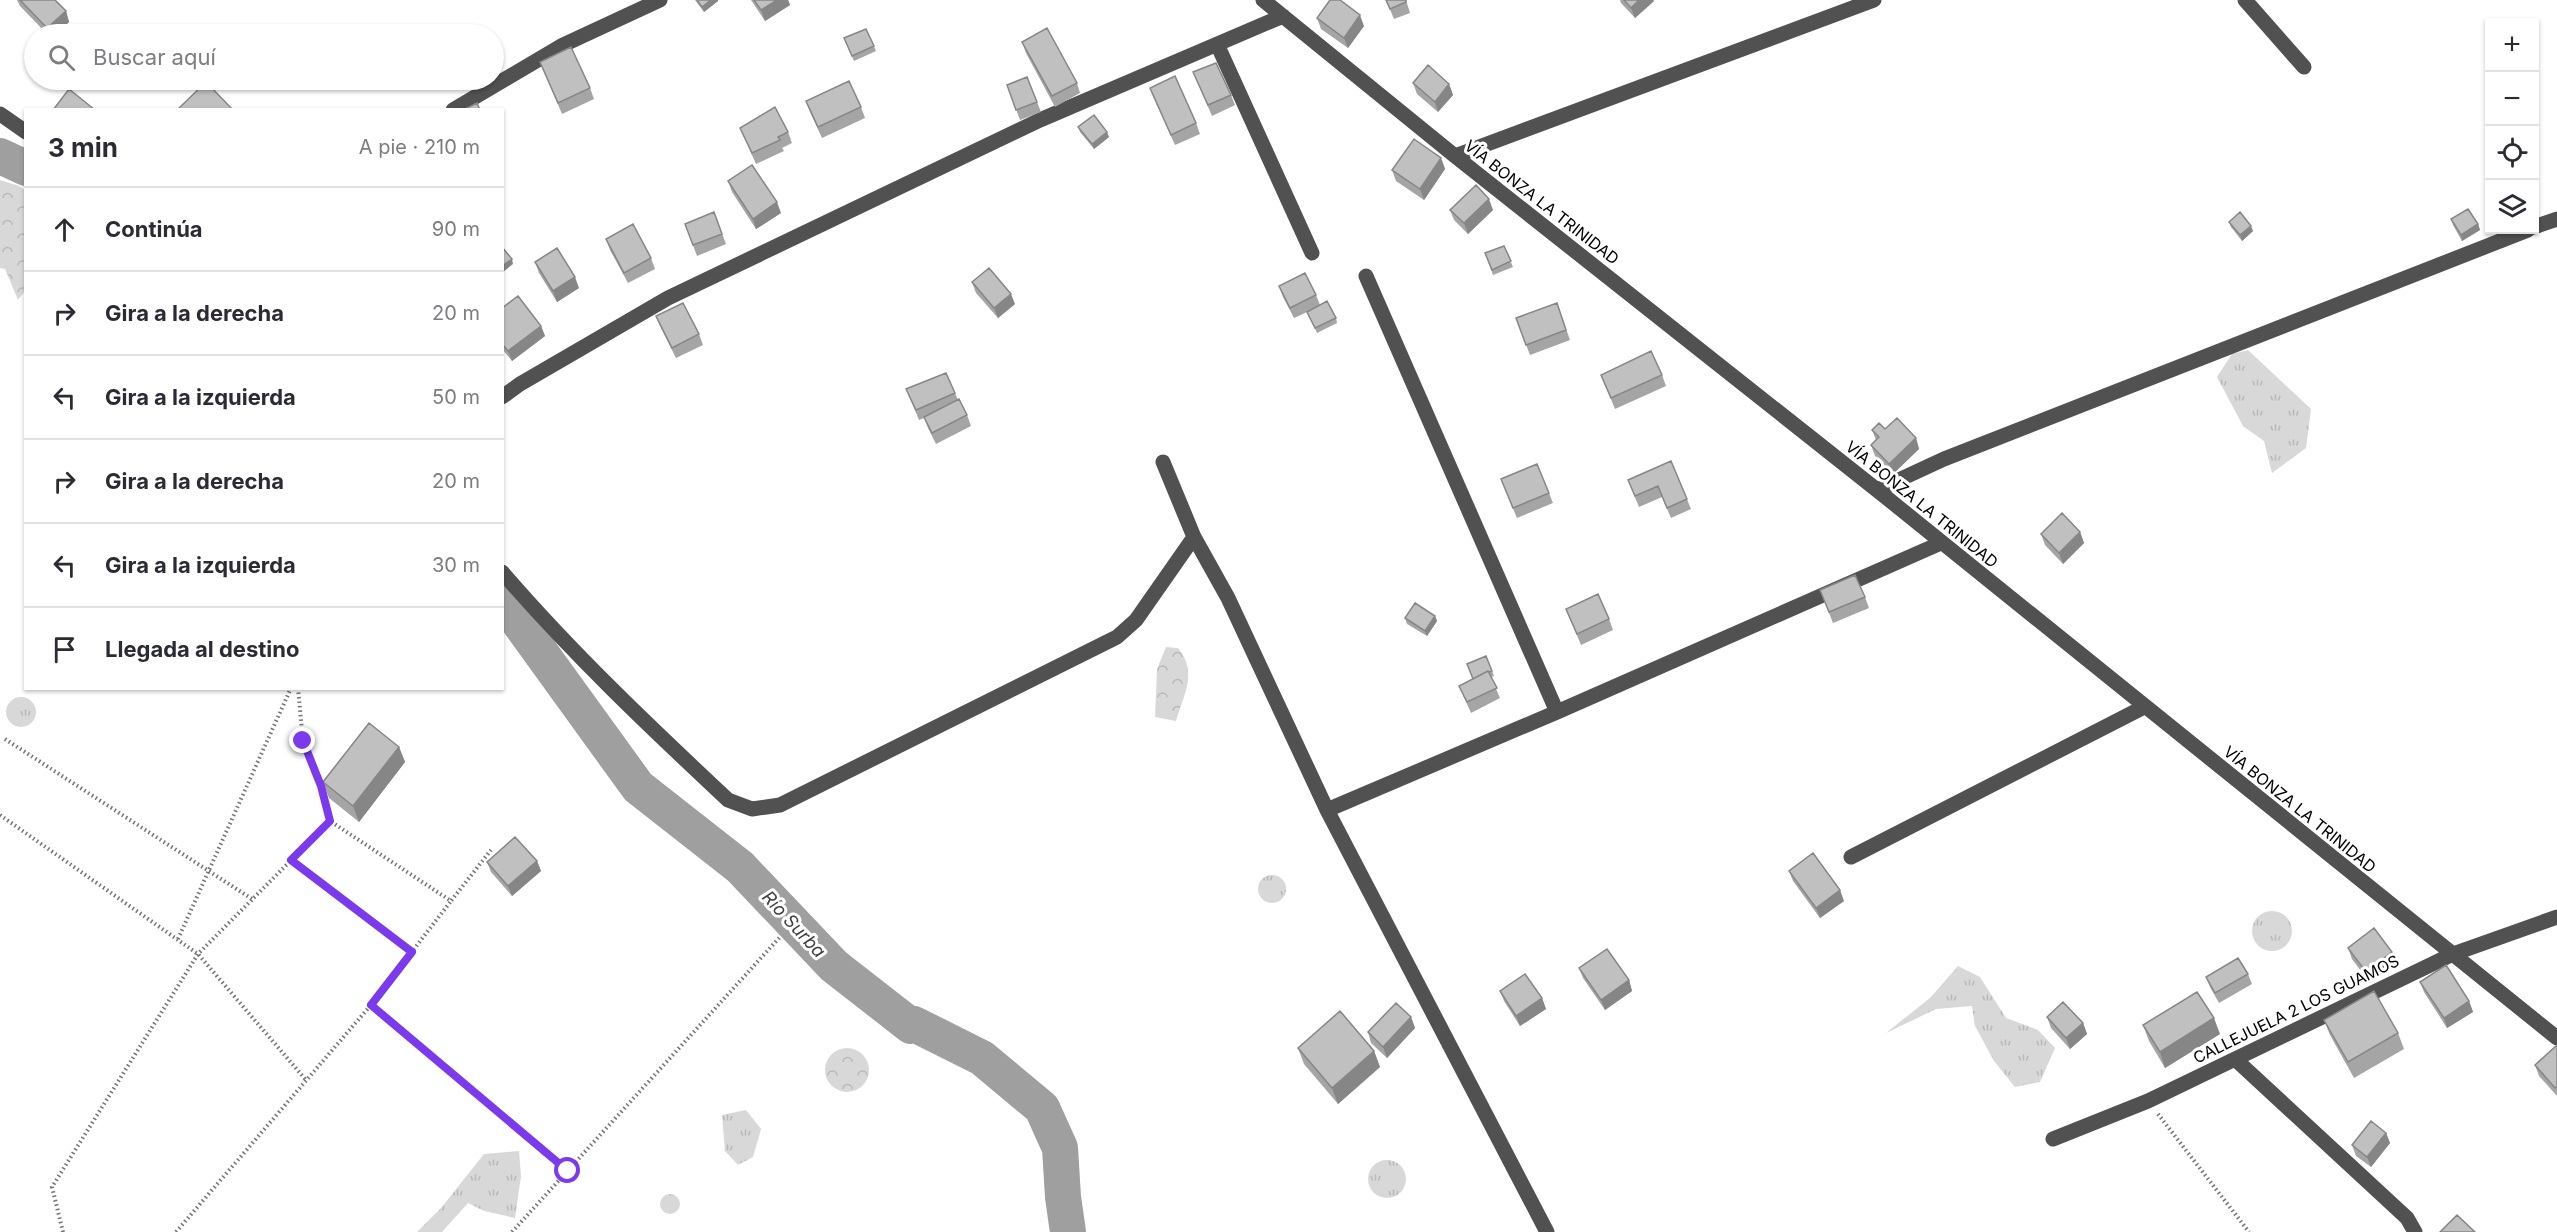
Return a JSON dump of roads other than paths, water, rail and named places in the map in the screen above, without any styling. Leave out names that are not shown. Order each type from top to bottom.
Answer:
[{"type":"street","points":[[504,80],[563,45],[660,0]]},
{"type":"street","name":"VÍA BONZA LA TRINIDAD","points":[[1263,0],[1455,156],[1877,490],[2557,1038]]},
{"type":"street","points":[[1455,156],[1874,0]]},
{"type":"street","points":[[2245,0],[2304,67]]},
{"type":"street","points":[[504,396],[668,298],[1040,120],[1283,16]]},
{"type":"street","points":[[1218,44],[1312,253]]},
{"type":"street","points":[[456,108],[487,90]]},
{"type":"street","points":[[0,114],[24,131]]},
{"type":"street","points":[[2539,226],[2557,219]]},
{"type":"street","points":[[1877,490],[1944,459],[2518,234]]},
{"type":"street","points":[[1366,276],[1557,712]]},
{"type":"street","points":[[1163,462],[1194,537],[1228,597],[1326,810],[1547,1232]]},
{"type":"street","points":[[504,574],[607,686],[728,800],[753,809],[780,805],[1117,637],[1136,620],[1194,537]]},
{"type":"street","points":[[1326,810],[1557,712],[1941,543]]},
{"type":"street","points":[[1851,857],[2144,707]]},
{"type":"street","name":"CALLEJUELA 2 LOS GUAMOS","points":[[2053,1139],[2148,1101],[2453,954],[2557,917]]},
{"type":"street","points":[[2235,1059],[2407,1218],[2415,1232]]},
{"type":"waterway","name":"Río Surba","points":[[0,156],[24,167]]},
{"type":"waterway","name":"Río Surba","points":[[504,602],[638,787],[740,867],[834,966],[911,1026],[914,1024],[982,1058],[1042,1108],[1060,1148],[1068,1232]]}]
